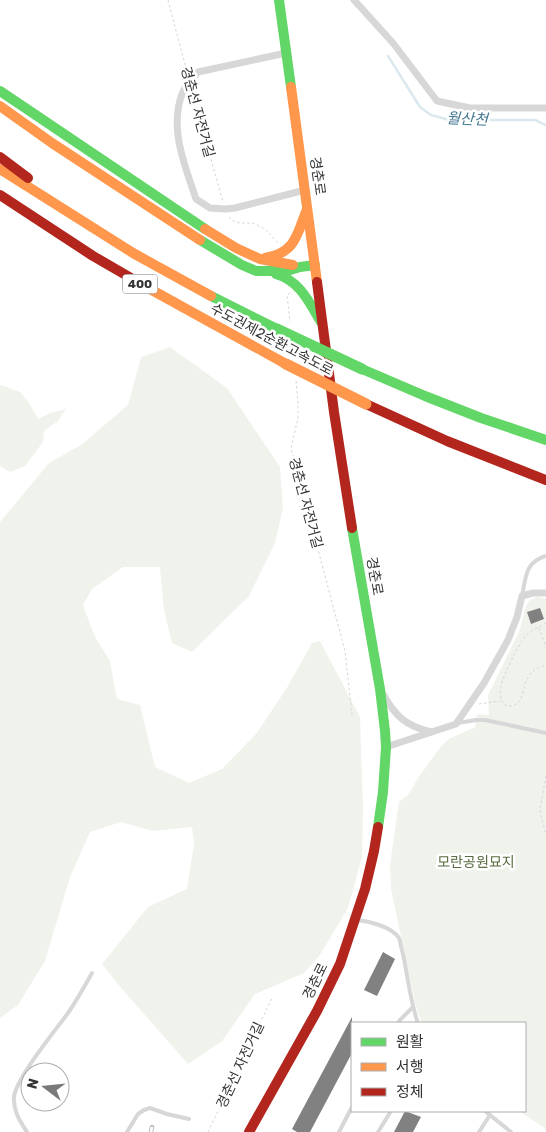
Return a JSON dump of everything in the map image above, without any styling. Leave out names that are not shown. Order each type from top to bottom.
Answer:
[{"type":"main road","name":"경춘로","points":[[249,1132],[317,1011],[340,964],[374,851],[384,792],[386,747],[380,689],[345,487],[321,322],[279,0]]},
{"type":"main road","points":[[0,91],[236,248],[260,259],[300,267]]},
{"type":"main road","points":[[0,106],[52,143],[242,266],[256,271],[282,275],[292,281],[298,286],[321,322]]},
{"type":"main road","points":[[0,157],[76,218]]},
{"type":"main road","name":"수도권제2순환고속도로","points":[[0,169],[152,264],[277,329],[362,370],[424,396],[546,440]]},
{"type":"main road","name":"수도권제2순환고속도로","points":[[0,195],[93,256],[286,364],[366,404],[447,441],[546,480]]},
{"type":"main road","points":[[260,259],[273,257],[289,249],[307,209]]},
{"type":"main road","points":[[256,271],[287,271],[315,265]]},
{"type":"street","points":[[354,0],[392,43],[437,101],[470,108],[546,108]]},
{"type":"street","points":[[286,53],[198,72],[183,92],[177,114],[180,149],[196,199],[210,208],[226,209],[305,190]]},
{"type":"street","points":[[386,747],[456,724],[492,671],[508,640],[517,618],[522,596],[533,593],[546,593]]},
{"type":"street","points":[[380,689],[394,712],[401,719],[416,728],[431,732]]},
{"type":"lane","points":[[522,596],[527,570],[530,565],[539,558],[546,556]]},
{"type":"lane","points":[[456,724],[485,720],[546,734]]},
{"type":"lane","points":[[354,920],[369,921],[388,929],[399,938],[412,1008],[418,1022]]},
{"type":"lane","points":[[26,1132],[16,1114],[14,1094],[20,1080],[69,1011],[92,973]]},
{"type":"lane","points":[[399,1022],[412,1008]]},
{"type":"lane","points":[[126,1132],[138,1114],[150,1108],[189,1119]]},
{"type":"lane","points":[[339,1132],[351,1109]]},
{"type":"lane","points":[[378,1132],[390,1112]]},
{"type":"lane","points":[[486,1112],[511,1132]]},
{"type":"lane","points":[[479,1132],[490,1115]]},
{"type":"path","name":"경춘선 자전거길","points":[[168,0],[188,77]]},
{"type":"path","name":"경춘선 자전거길","points":[[191,87],[226,209]]},
{"type":"path","points":[[226,209],[230,219],[238,224],[252,223],[260,226],[281,246]]},
{"type":"path","points":[[290,324],[287,295],[292,291]]},
{"type":"path","name":"경춘선 자전거길","points":[[296,382],[298,418],[291,448],[345,651],[352,715]]},
{"type":"path","points":[[546,622],[533,629],[524,638],[501,687],[504,704],[513,706],[517,703],[522,697],[526,681],[531,672],[536,668],[546,665]]},
{"type":"path","points":[[539,627],[546,647]]},
{"type":"path","points":[[469,705],[502,700]]},
{"type":"path","points":[[546,776],[540,809],[540,816],[546,834]]},
{"type":"path","name":"경춘선 자전거길","points":[[208,1132],[272,998]]},
{"type":"green space","points":[[170,347],[227,388],[280,467],[283,508],[275,543],[249,596],[192,652],[172,643],[164,610],[160,567],[123,567],[92,589],[83,605],[94,635],[110,661],[117,699],[140,705],[155,767],[189,783],[222,769],[256,734],[288,686],[312,643],[320,641],[360,717],[363,807],[362,857],[348,908],[320,955],[304,973],[255,994],[222,1041],[188,1064],[102,964],[148,907],[187,889],[194,844],[192,827],[153,831],[121,822],[90,832],[70,877],[45,961],[18,1005],[0,1018],[0,522],[49,463],[81,445],[128,405],[141,357]]},
{"type":"green space","points":[[1,385],[20,392],[38,419],[50,413],[66,409],[58,421],[44,431],[43,442],[25,466],[10,472],[0,466]]},
{"type":"green space","name":"모란공원묘지","points":[[537,597],[546,599],[546,1129],[520,1112],[526,1112],[526,1022],[422,1022],[416,1007],[391,889],[390,865],[399,802],[409,794],[442,745],[449,739],[475,727],[477,714],[489,715],[488,695],[519,632],[526,606],[530,600]]},
{"type":"building","points":[[540,608],[544,619],[531,624],[527,612]]},
{"type":"building","points":[[383,952],[395,959],[377,996],[364,990]]},
{"type":"building","points":[[352,1017],[351,1055],[310,1132],[297,1132],[292,1129]]},
{"type":"building","points":[[404,1112],[421,1117],[413,1132],[394,1132]]},
{"type":"waterway","name":"월산천","points":[[388,56],[420,107],[431,115],[449,120],[535,120],[546,125]]},
{"type":"railway","points":[[151,1132],[152,1127]]},
{"type":"traffic: fast","points":[[279,0],[291,87]]},
{"type":"traffic: fast","points":[[0,91],[205,229]]},
{"type":"traffic: fast","points":[[200,240],[242,265],[256,271],[287,271],[315,265]]},
{"type":"traffic: fast","points":[[276,274],[298,287],[321,322]]},
{"type":"traffic: fast","points":[[211,296],[277,329]]},
{"type":"traffic: fast","points":[[277,329],[362,369]]},
{"type":"traffic: fast","points":[[362,369],[481,418],[546,440]]},
{"type":"traffic: fast","points":[[352,528],[380,689],[385,731],[386,747],[383,792],[378,827]]},
{"type":"traffic: slow","points":[[291,87],[317,282]]},
{"type":"traffic: slow","points":[[0,106],[52,143],[200,240]]},
{"type":"traffic: slow","points":[[0,169],[133,253],[211,296]]},
{"type":"traffic: slow","points":[[265,258],[283,252],[289,247],[294,241],[307,209]]},
{"type":"traffic: slow","points":[[205,229],[236,248],[260,259],[293,265]]},
{"type":"traffic: slow","points":[[150,289],[286,364]]},
{"type":"traffic: slow","points":[[286,364],[366,404]]},
{"type":"traffic: jam","points":[[0,157],[28,178]]},
{"type":"traffic: jam","points":[[0,195],[93,256],[150,289]]},
{"type":"traffic: jam","points":[[317,282],[352,528]]},
{"type":"traffic: jam","points":[[366,404],[447,441],[546,480]]},
{"type":"traffic: jam","points":[[249,1132],[317,1011],[340,964],[365,889],[378,827]]}]
